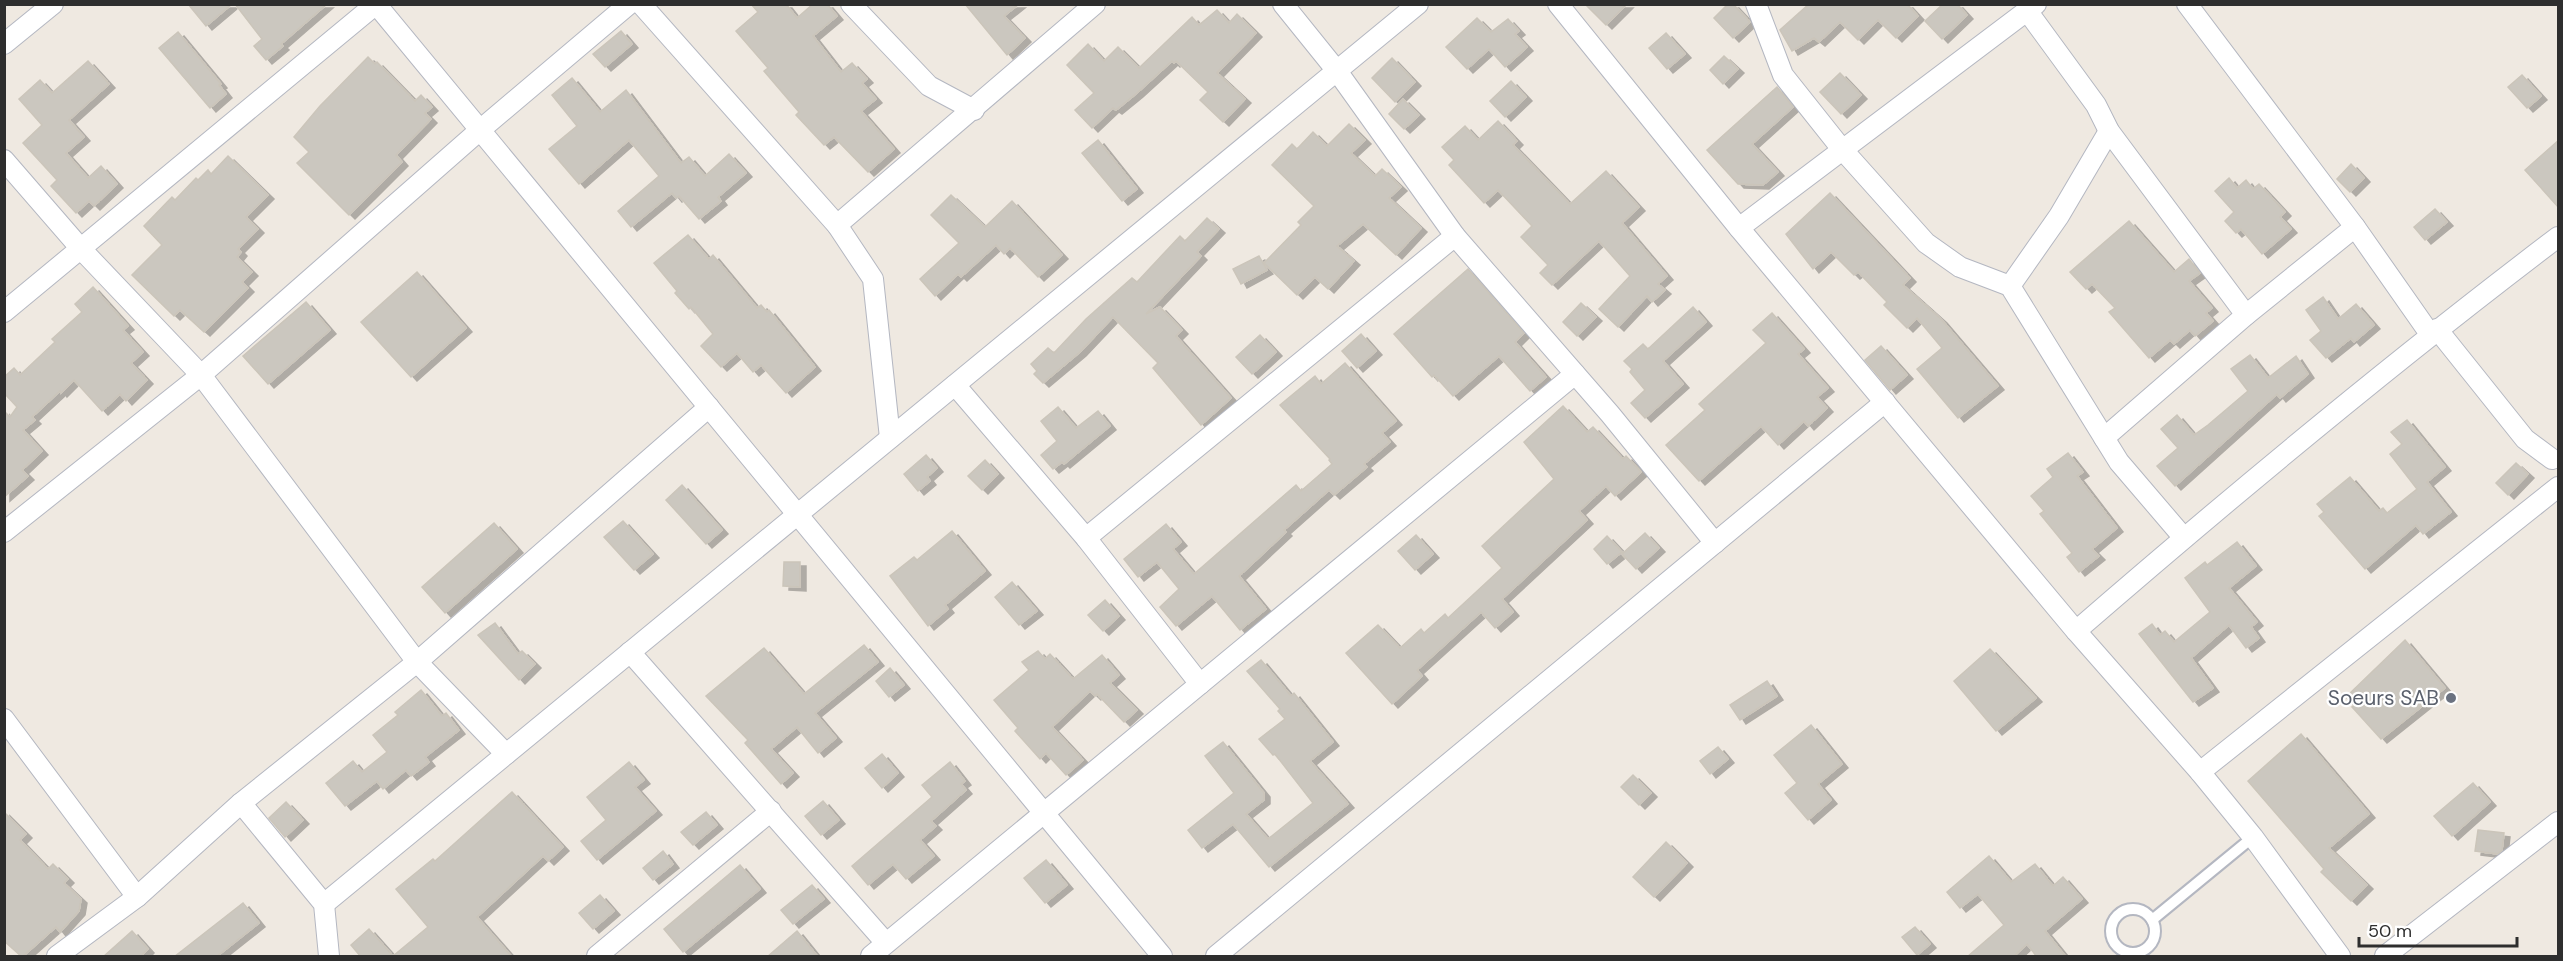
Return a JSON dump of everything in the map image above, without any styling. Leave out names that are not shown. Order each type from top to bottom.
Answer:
[{"type":"street","points":[[4,44],[53,4]]},
{"type":"street","points":[[4,312],[82,250],[142,196],[376,4],[1162,957]]},
{"type":"street","points":[[4,532],[201,375],[480,130],[628,4]]},
{"type":"street","points":[[640,4],[837,225],[873,279],[890,438]]},
{"type":"street","points":[[851,4],[929,86],[974,110]]},
{"type":"street","points":[[1283,4],[1337,71],[1455,236],[1575,374],[1714,543]]},
{"type":"street","points":[[324,904],[1418,4]]},
{"type":"street","points":[[1558,4],[1738,228],[2076,631],[2200,772],[2253,837],[2340,957]]},
{"type":"street","points":[[1756,4],[1783,75],[1841,148],[1926,243],[1960,267],[2010,286],[2119,462],[2184,538]]},
{"type":"street","points":[[2187,4],[2434,332],[2525,439],[2555,456],[2559,480]]},
{"type":"street","points":[[837,225],[974,110],[1090,6]]},
{"type":"street","points":[[1738,228],[1841,148],[2032,8],[2096,105],[2109,131],[2246,315]]},
{"type":"street","points":[[2010,286],[2059,216],[2109,131]]},
{"type":"street","points":[[4,160],[82,250],[201,375],[417,662],[506,754]]},
{"type":"street","points":[[2103,438],[2246,315],[2355,227]]},
{"type":"street","points":[[1086,538],[1455,236]]},
{"type":"street","points":[[2076,631],[2184,538],[2434,332],[2559,237]]},
{"type":"street","points":[[871,957],[1575,374]]},
{"type":"street","points":[[955,385],[1086,538],[1200,684]]},
{"type":"street","points":[[1216,957],[1885,402]]},
{"type":"street","points":[[57,957],[137,897],[241,803],[417,662],[708,407]]},
{"type":"street","points":[[2200,772],[2559,487]]},
{"type":"street","points":[[630,652],[886,944]]},
{"type":"street","points":[[4,719],[137,897]]},
{"type":"street","points":[[241,803],[324,904],[329,957]]},
{"type":"street","points":[[597,957],[771,811]]},
{"type":"street","points":[[2385,957],[2559,822]]},
{"type":"lane","points":[[2152,920],[2253,837]]},
{"type":"lane","points":[[2126,910],[2141,910],[2152,920],[2155,927],[2153,940],[2144,950],[2138,953],[2124,951],[2114,942],[2112,927],[2114,920],[2126,910]]},
{"type":"building","points":[[188,4],[232,4],[206,26]]},
{"type":"building","points":[[235,4],[327,4],[266,60],[254,46],[262,39]]},
{"type":"building","points":[[751,4],[786,4],[797,18],[813,4],[827,4],[837,16],[813,36],[841,72],[852,63],[867,79],[862,83],[876,99],[861,111],[894,149],[868,172],[834,137],[824,145],[796,115],[799,112],[764,71],[768,68],[736,31],[758,12]]},
{"type":"building","points":[[965,4],[1019,4],[1004,16],[1025,38],[1007,55]]},
{"type":"building","points":[[1585,4],[1627,4],[1606,25]]},
{"type":"building","points":[[1728,4],[1733,4],[1750,22],[1733,38],[1714,18]]},
{"type":"building","points":[[1809,4],[1907,4],[1918,16],[1896,38],[1878,20],[1858,40],[1840,22],[1819,42],[1814,38],[1792,51],[1780,30]]},
{"type":"building","points":[[1943,4],[1957,4],[1967,15],[1942,39],[1925,21]]},
{"type":"building","points":[[1217,10],[1229,23],[1237,14],[1256,33],[1217,73],[1245,99],[1223,122],[1200,100],[1208,92],[1176,61],[1174,63],[1172,61],[1116,110],[1113,108],[1092,128],[1075,110],[1094,93],[1067,65],[1088,44],[1104,61],[1118,47],[1139,68],[1192,17],[1199,25]]},
{"type":"building","points":[[1477,18],[1491,32],[1508,19],[1519,31],[1515,34],[1527,47],[1505,67],[1489,49],[1467,69],[1446,47]]},
{"type":"building","points":[[621,31],[632,44],[605,67],[593,54]]},
{"type":"building","points":[[178,32],[221,84],[219,85],[226,94],[210,108],[159,48]]},
{"type":"building","points":[[1666,33],[1685,54],[1667,69],[1649,48]]},
{"type":"building","points":[[1724,56],[1738,69],[1723,84],[1710,70]]},
{"type":"building","points":[[368,57],[375,64],[377,62],[415,101],[421,95],[432,107],[425,113],[431,119],[396,155],[402,162],[349,215],[297,163],[309,152],[294,137],[320,106]]},
{"type":"building","points":[[1392,58],[1415,82],[1395,102],[1372,78]]},
{"type":"building","points":[[88,61],[109,84],[69,120],[84,137],[66,153],[88,178],[101,166],[117,184],[94,206],[89,201],[76,213],[51,186],[57,180],[23,143],[42,125],[19,99],[40,80],[52,93]]},
{"type":"building","points":[[1840,73],[1861,95],[1841,114],[1820,92]]},
{"type":"building","points":[[2522,75],[2541,96],[2527,108],[2508,87]]},
{"type":"building","points":[[572,78],[600,112],[626,90],[681,163],[689,157],[705,176],[729,154],[746,173],[718,197],[721,201],[699,219],[679,196],[676,198],[672,193],[631,227],[618,211],[659,176],[629,140],[579,184],[549,149],[577,126],[552,95]]},
{"type":"building","points":[[1511,81],[1526,97],[1505,117],[1490,101]]},
{"type":"building","points":[[1777,87],[1793,107],[1752,144],[1778,172],[1763,185],[1738,184],[1707,150]]},
{"type":"building","points":[[1403,99],[1419,115],[1404,129],[1389,114]]},
{"type":"building","points":[[1498,121],[1517,141],[1513,145],[1570,204],[1606,171],[1639,207],[1622,223],[1667,276],[1658,284],[1665,290],[1652,302],[1647,296],[1618,327],[1599,309],[1630,276],[1599,241],[1552,285],[1540,273],[1548,265],[1521,237],[1532,226],[1498,190],[1484,203],[1449,165],[1454,160],[1442,147],[1465,126],[1478,140]]},
{"type":"building","points":[[1349,124],[1365,140],[1351,153],[1375,176],[1382,169],[1401,187],[1389,198],[1421,228],[1396,255],[1363,224],[1337,246],[1354,261],[1328,289],[1315,277],[1297,295],[1264,263],[1301,225],[1298,222],[1314,206],[1272,165],[1292,144],[1297,149],[1313,132],[1327,146]]},
{"type":"building","points":[[1098,140],[1137,189],[1122,201],[1082,153]]},
{"type":"building","points":[[2559,140],[2559,208],[2525,170]]},
{"type":"building","points":[[228,156],[268,195],[246,217],[258,229],[238,249],[241,252],[237,257],[252,272],[242,282],[248,288],[204,332],[180,310],[174,316],[132,275],[162,245],[144,226],[172,197],[175,200],[196,178],[198,180],[208,170],[211,174]]},
{"type":"building","points":[[2351,164],[2364,178],[2350,192],[2337,179]]},
{"type":"building","points":[[2229,178],[2237,188],[2246,180],[2253,189],[2259,184],[2285,212],[2280,217],[2291,229],[2262,254],[2241,229],[2236,233],[2225,221],[2234,212],[2215,191]]},
{"type":"building","points":[[1830,193],[1910,278],[1903,285],[1941,319],[1998,386],[1958,418],[1917,369],[1942,348],[1917,318],[1907,328],[1884,305],[1887,302],[1858,272],[1854,275],[1831,252],[1813,269],[1786,234]]},
{"type":"building","points":[[951,195],[985,227],[1012,201],[1062,255],[1038,277],[1010,248],[1004,254],[996,245],[961,277],[958,274],[935,296],[920,279],[959,243],[931,215]]},
{"type":"building","points":[[2435,209],[2447,222],[2425,240],[2414,227]]},
{"type":"building","points":[[1207,218],[1219,229],[1197,252],[1201,256],[1146,314],[1160,307],[1182,330],[1176,336],[1231,398],[1201,425],[1153,368],[1158,363],[1113,317],[1080,352],[1043,383],[1034,374],[1037,371],[1031,364],[1048,348],[1054,353],[1086,319],[1132,278],[1137,282],[1180,236],[1185,241]]},
{"type":"building","points":[[2129,221],[2174,272],[2189,259],[2200,273],[2189,281],[2212,308],[2206,313],[2213,321],[2195,336],[2190,330],[2174,344],[2170,340],[2149,358],[2109,312],[2115,308],[2092,284],[2086,289],[2070,272]]},
{"type":"building","points":[[688,235],[709,259],[713,255],[757,308],[761,305],[767,312],[769,310],[815,367],[786,393],[761,365],[753,372],[737,353],[721,367],[701,346],[713,334],[691,307],[689,309],[675,293],[677,291],[654,263]]},
{"type":"building","points":[[1259,256],[1267,270],[1241,284],[1233,269]]},
{"type":"building","points":[[1468,269],[1524,333],[1515,342],[1546,377],[1530,391],[1499,356],[1453,396],[1434,375],[1432,377],[1394,334]]},
{"type":"building","points":[[417,272],[466,328],[411,377],[361,322]]},
{"type":"building","points":[[93,287],[128,326],[123,330],[143,352],[131,363],[147,380],[126,401],[120,394],[102,411],[74,380],[61,393],[60,391],[32,417],[35,420],[23,430],[42,451],[22,470],[28,476],[4,497],[4,411],[10,417],[17,407],[4,393],[4,377],[14,368],[20,375],[55,342],[52,339],[82,312],[75,304]]},
{"type":"building","points":[[2323,297],[2338,319],[2356,304],[2374,325],[2354,342],[2351,338],[2326,358],[2310,340],[2321,331],[2306,310]]},
{"type":"building","points":[[306,302],[330,330],[268,384],[243,356]]},
{"type":"building","points":[[1581,303],[1596,317],[1577,336],[1563,322]]},
{"type":"building","points":[[1693,307],[1706,322],[1663,361],[1683,384],[1645,418],[1631,403],[1645,390],[1624,361],[1643,344],[1648,349]]},
{"type":"building","points":[[1772,313],[1804,349],[1798,354],[1828,388],[1817,397],[1827,408],[1808,426],[1804,421],[1778,445],[1761,426],[1699,481],[1666,445],[1705,410],[1699,404],[1766,343],[1753,330]]},
{"type":"building","points":[[1361,334],[1376,351],[1357,368],[1342,351]]},
{"type":"building","points":[[1260,335],[1276,352],[1252,374],[1236,357]]},
{"type":"building","points":[[1881,346],[1907,375],[1890,390],[1865,360]]},
{"type":"building","points":[[2250,355],[2268,378],[2296,356],[2308,374],[2280,398],[2277,394],[2175,486],[2157,466],[2178,448],[2161,429],[2177,415],[2194,435],[2208,425],[2248,391],[2231,369]]},
{"type":"building","points":[[1345,363],[1396,421],[1382,433],[1390,442],[1364,464],[1367,467],[1334,495],[1329,490],[1284,530],[1286,532],[1239,576],[1266,609],[1240,630],[1212,596],[1176,626],[1160,607],[1179,589],[1157,562],[1138,577],[1124,559],[1166,524],[1181,542],[1173,549],[1194,574],[1296,485],[1301,491],[1332,464],[1330,459],[1280,405],[1315,376],[1321,384]]},
{"type":"building","points":[[1563,406],[1587,432],[1593,427],[1623,459],[1626,456],[1641,472],[1615,496],[1606,486],[1579,511],[1587,520],[1502,599],[1513,612],[1495,628],[1481,612],[1417,670],[1422,676],[1392,704],[1346,653],[1378,625],[1400,648],[1421,629],[1424,633],[1445,614],[1448,618],[1502,568],[1482,546],[1554,479],[1524,442]]},
{"type":"building","points":[[1058,407],[1076,428],[1098,411],[1110,426],[1064,464],[1062,462],[1053,469],[1041,455],[1057,441],[1041,421]]},
{"type":"building","points":[[2407,420],[2445,467],[2427,482],[2451,512],[2423,534],[2416,525],[2365,569],[2319,516],[2324,512],[2317,504],[2350,477],[2379,511],[2383,508],[2387,513],[2417,489],[2390,454],[2402,444],[2391,432]]},
{"type":"building","points":[[2068,453],[2083,472],[2077,476],[2117,528],[2092,549],[2099,556],[2079,572],[2067,557],[2072,553],[2040,514],[2044,511],[2031,496],[2053,477],[2047,469]]},
{"type":"building","points":[[926,455],[937,468],[927,477],[930,481],[918,491],[904,474]]},
{"type":"building","points":[[985,460],[998,474],[982,490],[968,476]]},
{"type":"building","points":[[2516,463],[2528,474],[2508,495],[2496,483]]},
{"type":"building","points":[[682,485],[722,530],[706,544],[666,500]]},
{"type":"building","points":[[623,521],[653,554],[634,570],[604,537]]},
{"type":"building","points":[[494,523],[517,549],[445,613],[422,587]]},
{"type":"building","points":[[952,531],[985,571],[945,605],[948,609],[928,626],[890,576],[914,557],[917,560]]},
{"type":"building","points":[[1645,533],[1659,548],[1636,569],[1622,554]]},
{"type":"building","points":[[1416,535],[1433,554],[1415,570],[1398,551]]},
{"type":"building","points":[[1607,536],[1622,552],[1607,564],[1594,549]]},
{"type":"building","points":[[2237,542],[2256,566],[2229,588],[2257,622],[2251,627],[2259,638],[2246,648],[2229,625],[2191,658],[2213,688],[2193,702],[2139,634],[2152,624],[2160,635],[2165,631],[2174,642],[2210,612],[2185,578],[2205,562],[2207,565]]},
{"type":"building","points":[[784,562],[800,562],[800,587],[783,586]]},
{"type":"building","points":[[1012,582],[1037,611],[1019,625],[995,597]]},
{"type":"building","points":[[1105,600],[1119,616],[1103,631],[1088,615]]},
{"type":"building","points":[[495,623],[518,654],[522,651],[535,664],[519,680],[478,635]]},
{"type":"building","points":[[2405,640],[2445,688],[2381,739],[2346,697]]},
{"type":"building","points":[[864,645],[878,662],[815,713],[836,738],[818,753],[797,727],[771,749],[793,773],[781,784],[745,743],[748,740],[706,696],[764,648],[804,694]]},
{"type":"building","points":[[1990,649],[2036,698],[1996,731],[1954,681]]},
{"type":"building","points":[[1038,651],[1045,659],[1050,654],[1073,679],[1102,655],[1119,675],[1110,683],[1137,710],[1124,722],[1097,694],[1095,696],[1090,691],[1052,727],[1083,760],[1066,775],[1046,753],[1040,759],[1015,731],[1018,728],[994,700],[1029,670],[1022,662]]},
{"type":"building","points":[[1261,660],[1291,696],[1294,693],[1333,742],[1310,761],[1348,804],[1269,867],[1233,824],[1202,848],[1188,830],[1234,793],[1205,756],[1223,742],[1264,793],[1264,800],[1246,814],[1268,839],[1313,803],[1275,754],[1273,755],[1259,739],[1285,719],[1278,711],[1280,709],[1247,671]]},
{"type":"building","points":[[890,668],[904,685],[889,697],[876,681]]},
{"type":"building","points":[[1767,681],[1777,696],[1740,720],[1730,705]]},
{"type":"building","points":[[421,690],[442,716],[446,713],[459,730],[425,757],[429,762],[411,776],[406,770],[383,789],[377,781],[345,806],[326,783],[353,761],[362,772],[387,752],[373,735],[398,715],[395,712]]},
{"type":"building","points":[[1811,725],[1842,764],[1818,784],[1831,800],[1808,820],[1785,793],[1797,783],[1774,755]]},
{"type":"building","points":[[2301,734],[2369,814],[2329,848],[2367,885],[2351,901],[2321,872],[2324,869],[2248,781]]},
{"type":"building","points":[[1718,747],[1728,759],[1710,774],[1700,761]]},
{"type":"building","points":[[882,754],[898,773],[882,788],[865,768]]},
{"type":"building","points":[[629,762],[644,780],[635,787],[656,811],[597,860],[581,841],[606,820],[587,797]]},
{"type":"building","points":[[950,762],[965,781],[961,784],[966,790],[931,821],[936,826],[920,840],[934,856],[906,879],[893,864],[868,885],[852,866],[932,797],[922,785]]},
{"type":"building","points":[[1633,775],[1651,793],[1639,805],[1621,787]]},
{"type":"building","points":[[2473,783],[2490,802],[2452,836],[2434,816]]},
{"type":"building","points":[[512,792],[563,847],[548,861],[543,856],[477,917],[512,957],[361,957],[351,945],[369,929],[393,956],[428,927],[396,889],[433,859],[435,861]]},
{"type":"building","points":[[823,801],[839,820],[821,835],[805,816]]},
{"type":"building","points":[[286,802],[303,820],[285,837],[269,818]]},
{"type":"building","points":[[4,812],[26,834],[20,840],[48,869],[53,864],[68,879],[64,883],[81,899],[79,911],[60,932],[56,927],[22,957],[4,941]]},
{"type":"building","points":[[706,812],[717,825],[693,845],[681,832]]},
{"type":"building","points":[[2478,830],[2504,833],[2502,850],[2498,854],[2475,851]]},
{"type":"building","points":[[1666,842],[1687,863],[1654,897],[1633,877]]},
{"type":"building","points":[[663,851],[673,864],[653,880],[643,868]]},
{"type":"building","points":[[1989,856],[2011,882],[2035,864],[2053,886],[2063,877],[2082,899],[2045,931],[2066,957],[2037,957],[2027,944],[2013,957],[1967,957],[2004,925],[1978,894],[1960,908],[1947,892]]},
{"type":"building","points":[[1046,860],[1067,885],[1045,903],[1024,878]]},
{"type":"building","points":[[740,865],[760,889],[683,952],[664,929]]},
{"type":"building","points":[[812,885],[824,899],[793,924],[781,910]]},
{"type":"building","points":[[600,895],[614,911],[593,929],[579,913]]},
{"type":"building","points":[[243,903],[259,923],[216,957],[174,957]]},
{"type":"building","points":[[1915,927],[1930,944],[1917,955],[1902,937]]},
{"type":"building","points":[[132,931],[148,949],[140,957],[103,957]]},
{"type":"building","points":[[797,931],[818,957],[767,957]]},
{"type":"place","name":"Soeurs SAB","points":[[2451,698]]}]
